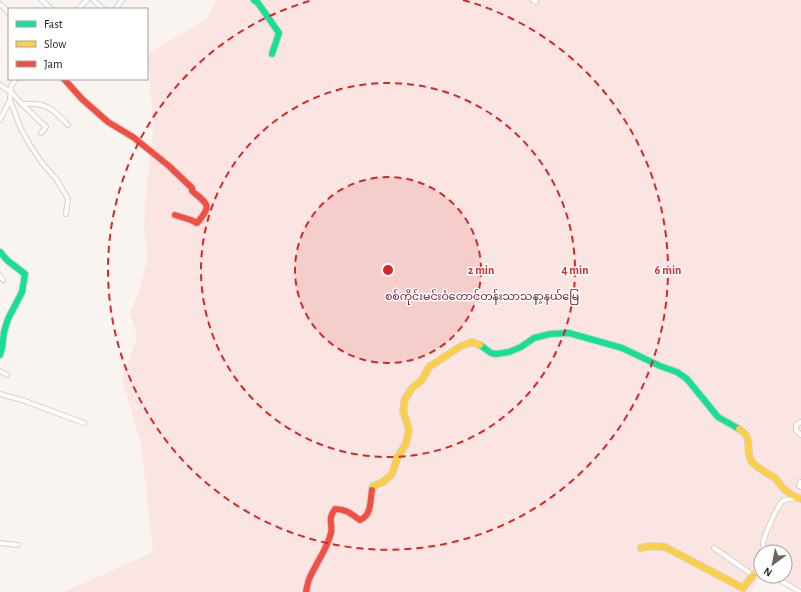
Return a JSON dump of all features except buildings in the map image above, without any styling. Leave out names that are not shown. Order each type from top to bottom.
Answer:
[{"type":"street","points":[[42,0],[50,8]]},
{"type":"street","points":[[79,8],[86,0]]},
{"type":"street","points":[[93,0],[102,8]]},
{"type":"street","points":[[116,8],[122,0]]},
{"type":"street","points":[[254,0],[258,3],[279,33],[272,54]]},
{"type":"street","points":[[0,4],[8,12]]},
{"type":"street","points":[[0,120],[10,100],[11,86],[15,80]]},
{"type":"street","points":[[65,80],[82,99],[108,122],[133,137],[169,166],[192,188],[192,191],[208,205],[204,215],[197,223],[175,215]]},
{"type":"street","points":[[0,85],[11,92],[46,127],[41,133]]},
{"type":"street","points":[[10,100],[21,129],[30,145],[42,163],[57,180],[68,199],[66,214]]},
{"type":"street","points":[[22,104],[41,104],[57,112],[68,125]]},
{"type":"street","points":[[0,252],[8,262],[25,274],[22,292],[8,320],[4,332],[0,354]]},
{"type":"street","points":[[306,592],[309,578],[324,552],[332,532],[330,519],[332,513],[335,509],[341,508],[347,510],[360,520],[365,519],[369,514],[372,496],[371,491],[373,486],[383,482],[392,474],[398,456],[406,444],[408,429],[403,411],[406,399],[412,388],[422,380],[429,367],[461,346],[472,342],[481,345],[491,353],[496,354],[509,352],[521,347],[534,338],[550,334],[569,333],[622,348],[660,366],[677,372],[687,379],[718,417],[743,431],[748,438],[751,461],[776,479],[784,489],[794,497],[801,499]]},
{"type":"street","points":[[0,371],[7,375]]},
{"type":"street","points":[[0,394],[22,400],[84,422]]},
{"type":"street","points":[[801,422],[796,425],[796,430],[801,435]]},
{"type":"street","points":[[801,482],[799,486],[801,487]]},
{"type":"street","points":[[763,544],[763,541],[778,506],[782,501],[792,499],[794,497]]},
{"type":"street","points":[[0,543],[18,545]]},
{"type":"street","points":[[641,548],[650,546],[665,547],[741,590],[753,575],[714,548]]},
{"type":"street","points":[[786,584],[800,592]]},
{"type":"green space","name":"စစ်ကိုင်းမင်းဝံတောင်တန်းသာသနာ့နယ်မြေ","points":[[217,0],[801,0],[801,586],[789,584],[793,584],[793,544],[753,544],[753,584],[755,584],[751,592],[64,592],[153,552],[141,444],[122,379],[137,337],[130,313],[139,291],[148,257],[144,228],[145,201],[153,129],[148,54],[206,19]]},
{"type":"traffic: fast","points":[[254,0],[258,3],[279,33],[272,54]]},
{"type":"traffic: fast","points":[[0,252],[8,261],[25,274],[22,292],[8,319],[0,355]]},
{"type":"traffic: fast","points":[[480,345],[491,353],[496,354],[509,352],[521,347],[534,338],[550,334],[569,333],[622,348],[660,366],[677,372],[687,379],[718,417],[739,429]]},
{"type":"traffic: slow","points":[[372,490],[373,486],[383,482],[392,474],[398,456],[406,444],[409,429],[403,411],[405,399],[412,388],[422,380],[429,367],[461,346],[472,342],[480,345]]},
{"type":"traffic: slow","points":[[739,429],[747,436],[749,453],[752,462],[775,478],[789,493],[801,499]]},
{"type":"traffic: slow","points":[[641,548],[650,546],[665,547],[743,588],[753,575]]},
{"type":"traffic: jam","points":[[65,80],[82,99],[108,122],[133,137],[169,166],[205,203],[205,212],[197,223],[175,215]]},
{"type":"traffic: jam","points":[[306,592],[309,579],[329,539],[331,533],[331,516],[335,509],[345,511],[360,520],[364,518],[369,511],[372,490]]}]
